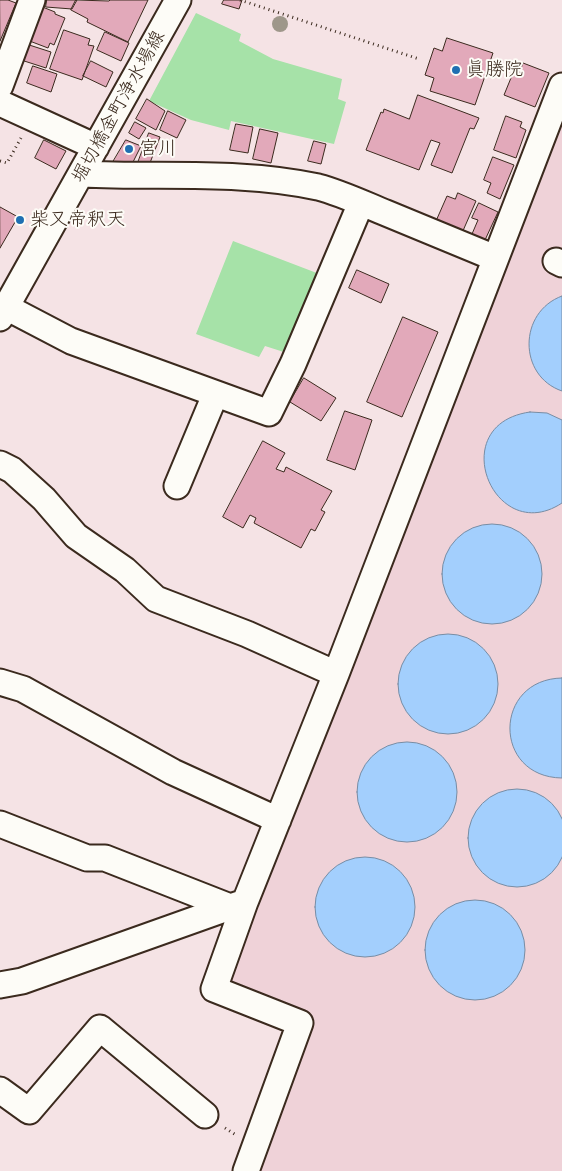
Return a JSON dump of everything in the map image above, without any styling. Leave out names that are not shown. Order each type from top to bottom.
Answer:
[{"type":"street","points":[[0,86],[32,0]]},
{"type":"street","name":"堀切橋金町浄水場線","points":[[3,312],[178,0]]},
{"type":"street","points":[[246,1171],[300,1023],[214,989],[237,904],[278,820],[562,86]]},
{"type":"street","points":[[0,102],[96,148]]},
{"type":"street","points":[[82,174],[262,179],[319,188],[361,203],[495,258]]},
{"type":"street","points":[[3,312],[70,341],[269,413],[293,364],[361,203]]},
{"type":"street","points":[[177,486],[215,395]]},
{"type":"street","points":[[0,464],[12,470],[44,499],[76,536],[125,570],[156,599],[247,634],[336,674]]},
{"type":"street","points":[[0,682],[22,689],[173,772],[278,820]]},
{"type":"street","points":[[0,824],[87,858],[105,858],[237,904]]},
{"type":"street","points":[[0,985],[22,981],[237,904]]},
{"type":"street","points":[[0,1090],[29,1111],[100,1028],[205,1115]]},
{"type":"path","points":[[240,0],[419,59]]},
{"type":"path","points":[[0,161],[8,163],[32,117]]},
{"type":"path","points":[[205,1115],[255,1147]]},
{"type":"shaded area","points":[[562,118],[562,1171],[259,1171],[312,1015],[228,982]]},
{"type":"green space","points":[[196,13],[241,34],[239,41],[273,59],[342,79],[338,99],[346,102],[334,144],[231,121],[229,130],[191,120],[149,101]]},
{"type":"green space","points":[[233,241],[322,275],[290,354],[265,346],[259,357],[196,334]]},
{"type":"water","points":[[562,296],[562,391],[548,383],[537,372],[531,359],[529,344],[531,329],[537,315],[548,304]]},
{"type":"water","points":[[530,412],[547,413],[562,420],[562,503],[538,513],[516,509],[499,497],[488,479],[484,458],[489,438],[504,421]]},
{"type":"water","points":[[492,524],[502,525],[520,532],[534,546],[541,564],[541,584],[534,602],[520,616],[502,623],[492,624],[482,623],[464,616],[450,602],[443,584],[442,574],[443,564],[450,546],[464,532],[482,525]]},
{"type":"water","points":[[448,634],[458,635],[476,642],[490,656],[497,674],[497,694],[490,712],[476,726],[458,733],[448,734],[438,733],[420,726],[406,712],[399,694],[398,684],[399,674],[406,656],[420,642],[438,635]]},
{"type":"water","points":[[562,678],[562,778],[539,773],[523,762],[513,746],[510,728],[513,710],[523,694],[539,683]]},
{"type":"water","points":[[407,742],[417,743],[435,750],[449,764],[456,782],[456,802],[449,820],[435,834],[417,841],[407,842],[397,841],[379,834],[365,820],[358,802],[357,792],[358,782],[365,764],[379,750],[397,743]]},
{"type":"water","points":[[517,789],[536,792],[552,803],[563,819],[566,838],[563,857],[552,873],[536,884],[517,887],[498,884],[482,873],[471,857],[468,838],[471,819],[482,803],[498,792]]},
{"type":"water","points":[[365,857],[375,858],[393,865],[407,879],[414,897],[414,917],[407,935],[393,949],[375,956],[365,957],[355,956],[337,949],[323,935],[316,917],[315,907],[316,897],[323,879],[337,865],[355,858]]},
{"type":"water","points":[[475,900],[485,901],[503,908],[517,922],[524,940],[524,960],[517,978],[503,992],[485,999],[475,1000],[465,999],[447,992],[433,978],[426,960],[425,950],[426,940],[433,922],[447,908],[465,901]]},
{"type":"building","points":[[0,0],[16,3],[0,41]]},
{"type":"building","points":[[47,0],[77,0],[72,9],[46,7]]},
{"type":"building","points":[[76,0],[148,0],[128,42],[87,22],[88,19],[71,10]]},
{"type":"building","points":[[224,0],[242,0],[239,9],[222,4]]},
{"type":"building","points":[[40,6],[65,18],[54,45],[50,43],[48,48],[27,40]]},
{"type":"building","points":[[64,30],[90,39],[88,45],[94,46],[82,80],[50,69]]},
{"type":"building","points":[[105,32],[129,43],[121,61],[97,50]]},
{"type":"building","points":[[447,38],[493,53],[475,105],[430,91],[434,78],[425,75],[434,48],[442,51]]},
{"type":"building","points":[[23,43],[51,52],[46,68],[18,59]]},
{"type":"building","points":[[91,61],[113,72],[106,87],[83,76]]},
{"type":"building","points":[[523,63],[549,73],[535,107],[504,95],[513,73],[519,75]]},
{"type":"building","points":[[33,66],[57,74],[51,92],[27,83]]},
{"type":"building","points":[[418,95],[479,118],[474,129],[470,128],[452,173],[431,165],[440,143],[431,140],[419,170],[366,150],[381,112],[383,113],[384,109],[409,119]]},
{"type":"building","points":[[147,99],[165,111],[156,130],[136,119]]},
{"type":"building","points":[[168,111],[186,120],[177,138],[160,130]]},
{"type":"building","points":[[506,116],[522,122],[520,127],[526,130],[516,158],[494,150]]},
{"type":"building","points":[[135,122],[146,128],[139,139],[129,133]]},
{"type":"building","points":[[236,124],[253,127],[248,153],[230,150]]},
{"type":"building","points":[[260,129],[278,133],[271,163],[253,159]]},
{"type":"building","points":[[149,133],[160,137],[148,168],[136,168]]},
{"type":"building","points":[[44,140],[66,151],[56,169],[35,158]]},
{"type":"building","points":[[126,140],[141,146],[131,166],[117,165],[113,162]]},
{"type":"building","points":[[314,141],[326,144],[321,164],[308,161]]},
{"type":"building","points":[[493,157],[514,165],[500,199],[487,193],[491,183],[484,180]]},
{"type":"building","points":[[458,193],[476,201],[462,233],[436,221],[447,196],[455,199]]},
{"type":"building","points":[[479,203],[498,212],[485,240],[472,234],[478,220],[472,218]]},
{"type":"building","points":[[0,207],[18,217],[0,248]]},
{"type":"building","points":[[357,270],[389,284],[381,303],[349,288]]},
{"type":"building","points":[[403,317],[438,332],[402,417],[367,402]]},
{"type":"building","points":[[304,378],[336,398],[321,421],[290,402]]},
{"type":"building","points":[[345,411],[372,420],[355,470],[327,460]]},
{"type":"building","points":[[263,441],[285,453],[276,469],[284,472],[286,467],[332,491],[321,510],[325,512],[315,531],[311,529],[301,548],[254,523],[256,518],[250,515],[243,528],[223,517]]},
{"type":"place","name":"眞勝院","points":[[456,70]]},
{"type":"place","name":"宮川","points":[[129,149]]},
{"type":"place","name":"柴又帝釈天","points":[[20,220]]}]
